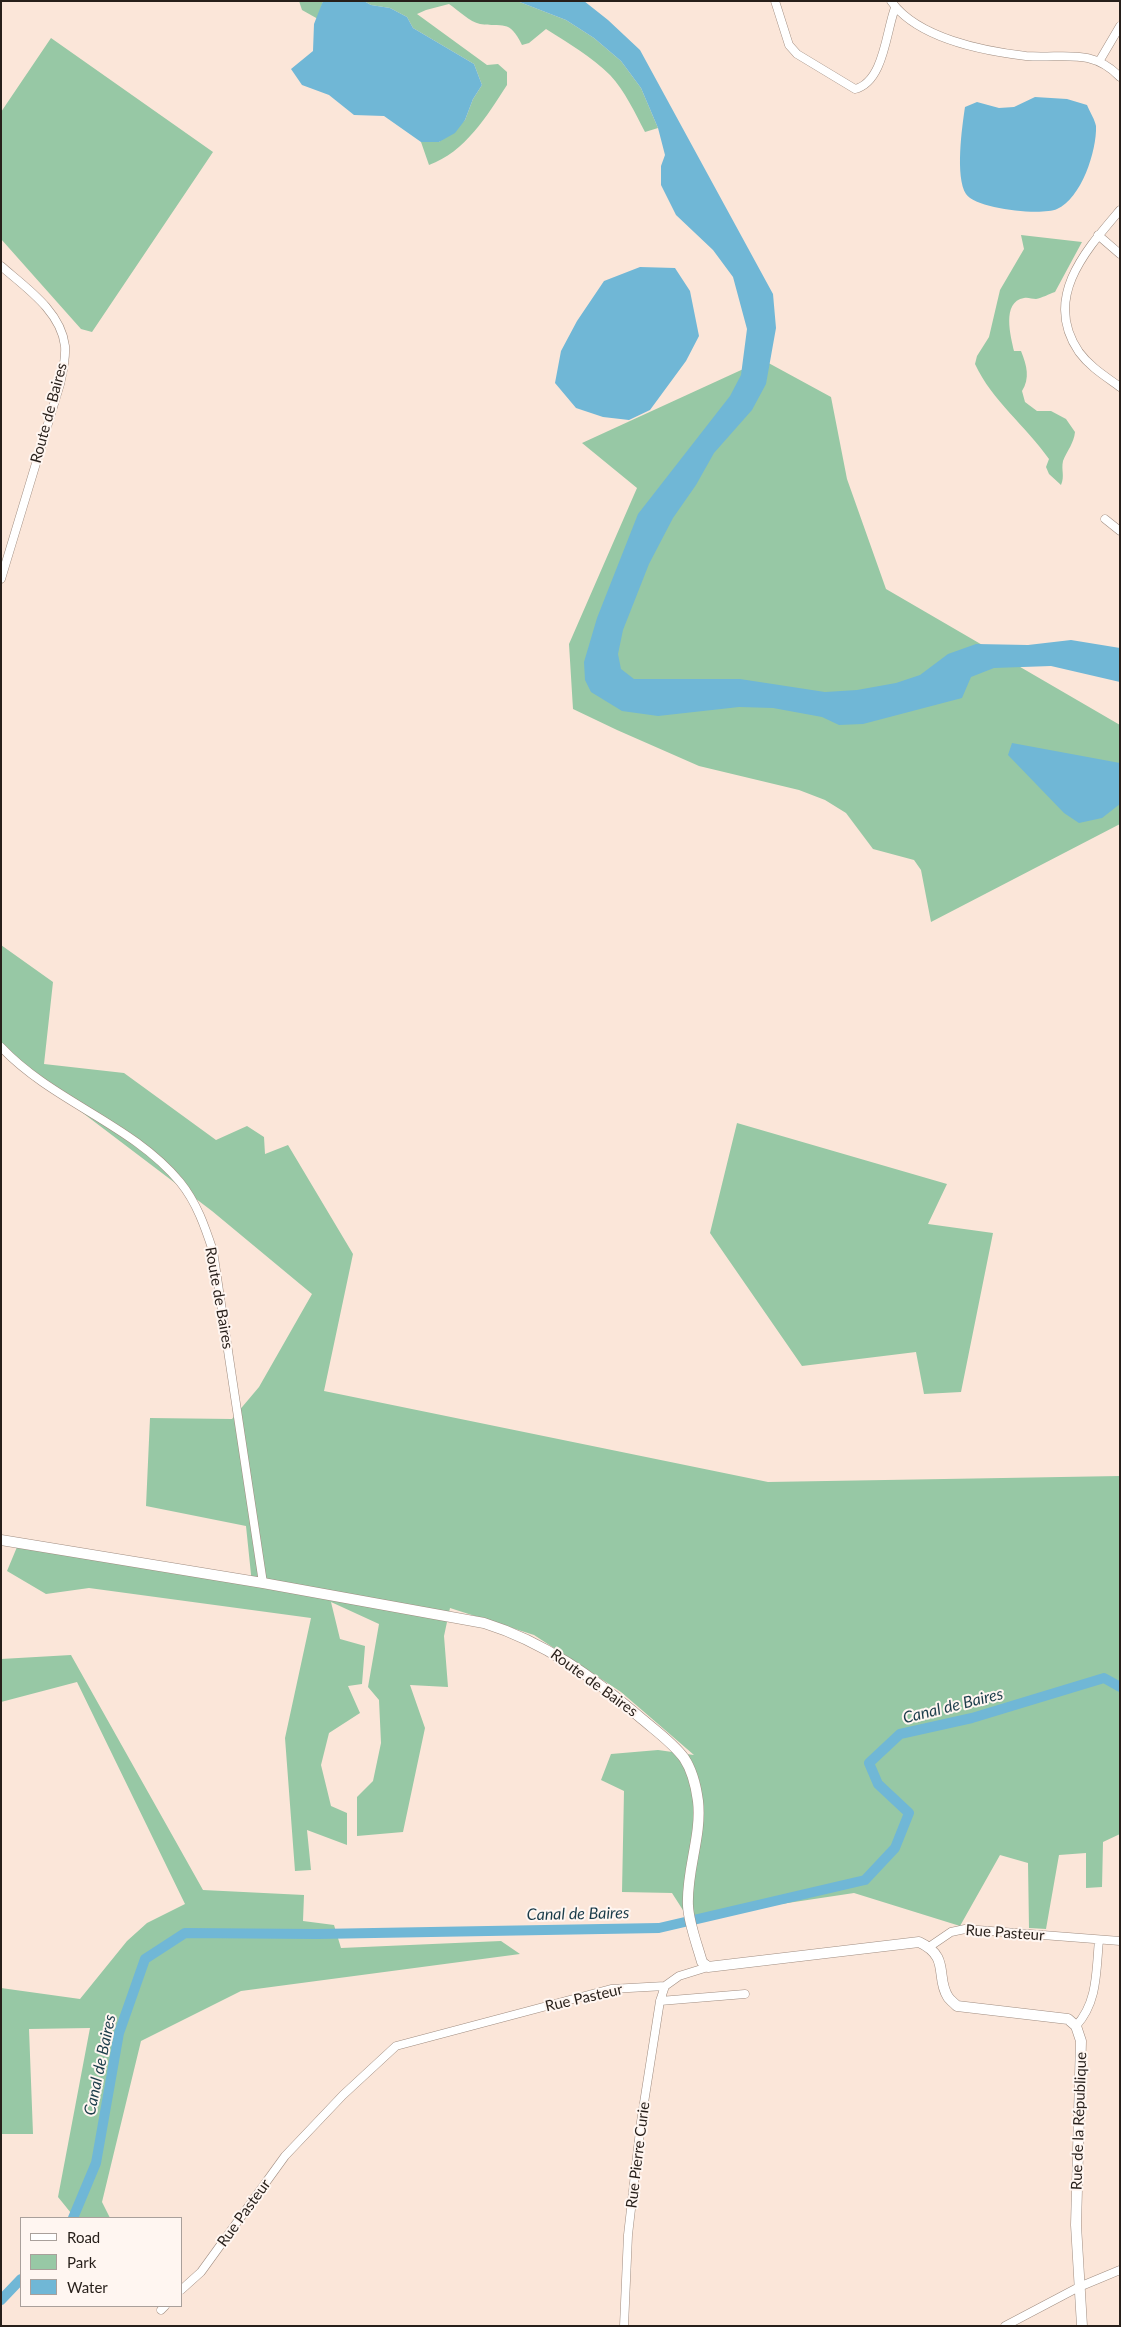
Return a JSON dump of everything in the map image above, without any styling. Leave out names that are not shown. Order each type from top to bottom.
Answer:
[{"type":"street","points":[[776,1],[788,45],[800,56],[850,87],[862,87],[873,76],[880,60],[893,5],[924,29],[976,46],[1026,56],[1086,57],[1100,60],[1120,77]]},
{"type":"street","points":[[1100,60],[1120,26]]},
{"type":"street","points":[[1120,210],[1098,235],[1074,271],[1066,302],[1066,319],[1069,331],[1080,353],[1096,370],[1120,387]]},
{"type":"street","points":[[1098,235],[1120,254]]},
{"type":"street","name":"Route de Baires","points":[[1,266],[39,300],[59,327],[65,344],[65,360],[60,384],[1,580]]},
{"type":"street","points":[[1105,519],[1120,531]]},
{"type":"street","name":"Route de Baires","points":[[1,1048],[35,1078],[150,1152],[181,1184],[201,1215],[213,1251],[263,1583]]},
{"type":"street","name":"Route de Baires","points":[[1,1540],[263,1583],[484,1623],[505,1629],[548,1649],[569,1662],[625,1704],[663,1736],[683,1757],[696,1787],[699,1817],[692,1858],[688,1907],[702,1962],[708,1967]]},
{"type":"street","name":"Rue Pasteur","points":[[182,2289],[200,2272],[286,2156],[343,2094],[396,2046],[611,1989],[665,1986],[679,1976],[708,1967],[905,1943],[919,1942],[929,1947],[951,1932],[965,1928],[1120,1941]]},
{"type":"street","points":[[929,1947],[939,1961],[947,1996],[957,2006],[1068,2019],[1076,2026],[1087,2014],[1097,1980],[1099,1940]]},
{"type":"street","name":"Rue Pierre Curie","points":[[624,2326],[628,2235],[641,2122],[660,2002],[665,1986]]},
{"type":"street","points":[[660,2002],[745,1994]]},
{"type":"street","name":"Rue de la République","points":[[1076,2026],[1082,2041],[1076,2225],[1082,2326]]},
{"type":"street","points":[[1005,2326],[1079,2287],[1120,2270]]},
{"type":"green space","points":[[299,1],[323,1],[318,19],[302,10]]},
{"type":"green space","points":[[364,1],[517,1],[566,20],[594,38],[621,61],[641,88],[658,128],[645,132],[625,95],[610,75],[588,56],[546,29],[529,43],[522,45],[509,28],[476,23],[449,4],[417,14],[487,65],[498,64],[507,72],[507,85],[474,132],[454,151],[429,165],[421,142],[439,142],[465,120],[473,99],[482,85],[474,64],[413,28],[407,17],[390,8],[371,5]]},
{"type":"green space","points":[[51,38],[213,152],[92,332],[81,329],[1,239],[1,112]]},
{"type":"green space","points":[[1021,235],[1082,242],[1055,292],[1034,299],[1026,298],[1017,301],[1012,306],[1009,321],[1014,351],[1021,351],[1026,367],[1027,377],[1022,391],[1025,402],[1037,411],[1051,411],[1066,419],[1075,432],[1063,461],[1061,485],[1049,474],[1046,467],[1049,459],[990,390],[975,364],[977,356],[989,337],[1000,290],[1024,249]]},
{"type":"green space","points":[[763,360],[831,397],[847,479],[886,589],[1120,725],[1120,824],[931,922],[921,870],[914,860],[873,849],[846,813],[825,800],[799,790],[699,766],[573,709],[569,644],[637,488],[582,443]]},
{"type":"green space","points":[[1,945],[53,982],[44,1064],[124,1073],[216,1140],[247,1126],[264,1137],[265,1154],[288,1145],[353,1254],[324,1391],[768,1482],[1120,1476],[1120,1834],[1103,1842],[1102,1887],[1086,1888],[1086,1853],[1059,1855],[1046,1929],[1029,1928],[1028,1863],[1000,1855],[960,1926],[854,1893],[688,1918],[672,1893],[622,1892],[624,1791],[601,1780],[611,1754],[658,1750],[694,1755],[621,1692],[534,1635],[450,1608],[444,1636],[448,1687],[410,1685],[425,1728],[403,1832],[357,1836],[357,1797],[373,1781],[381,1743],[379,1700],[368,1687],[379,1624],[331,1602],[340,1639],[365,1646],[362,1684],[348,1686],[360,1713],[329,1733],[321,1765],[331,1806],[347,1813],[347,1845],[307,1830],[311,1870],[295,1871],[285,1738],[311,1618],[89,1588],[46,1594],[7,1571],[17,1547],[252,1584],[246,1526],[146,1506],[150,1418],[232,1419],[259,1387],[312,1294],[212,1211],[13,1060],[1,1045]]},
{"type":"green space","points":[[737,1123],[947,1184],[928,1224],[993,1233],[961,1392],[924,1394],[916,1352],[802,1366],[710,1233]]},
{"type":"green space","points":[[71,1655],[203,1890],[304,1895],[303,1921],[334,1925],[341,1948],[501,1941],[520,1954],[241,1991],[141,2041],[102,2202],[110,2217],[74,2217],[58,2197],[90,2028],[29,2029],[33,2134],[1,2134],[1,1988],[80,1999],[127,1941],[147,1923],[185,1904],[77,1682],[1,1702],[1,1659]]},
{"type":"water","points":[[323,1],[364,1],[371,5],[390,8],[407,17],[413,28],[474,64],[482,85],[473,99],[465,120],[455,133],[439,142],[421,142],[384,116],[354,115],[329,95],[302,85],[291,69],[313,51],[314,24]]},
{"type":"water","points":[[517,1],[584,1],[608,20],[640,50],[773,294],[776,328],[766,384],[752,410],[714,453],[696,485],[673,518],[649,564],[623,630],[618,654],[621,669],[634,679],[740,679],[825,692],[857,690],[896,683],[920,675],[948,654],[976,644],[1028,645],[1071,640],[1120,648],[1120,682],[1051,666],[994,668],[971,677],[962,698],[863,724],[839,725],[822,717],[773,708],[739,707],[658,716],[622,711],[591,692],[585,680],[584,662],[597,618],[638,514],[730,396],[741,375],[747,329],[733,277],[713,250],[676,215],[661,185],[661,166],[665,155],[658,128],[641,88],[621,61],[594,38],[566,20]]},
{"type":"water","points":[[1035,97],[1067,99],[1087,105],[1096,126],[1096,136],[1090,161],[1080,185],[1066,204],[1049,211],[1009,210],[982,204],[972,199],[966,194],[963,186],[960,164],[965,107],[977,102],[999,108],[1014,107]]},
{"type":"water","points":[[640,267],[675,268],[690,291],[699,336],[686,361],[650,410],[629,420],[603,417],[576,408],[555,383],[561,351],[577,321],[604,281]]},
{"type":"water","points":[[1012,743],[1120,763],[1120,804],[1102,818],[1079,823],[1064,813],[1008,755]]},
{"type":"waterway","name":"Canal de Baires","points":[[73,2217],[96,2163],[119,2033],[145,1959],[185,1933],[317,1934],[659,1928],[865,1880],[895,1848],[909,1813],[878,1784],[869,1763],[900,1734],[972,1718],[1104,1678],[1120,1687]]},
{"type":"waterway","name":"Canal de Baires","points":[[1,2300],[20,2280]]}]
